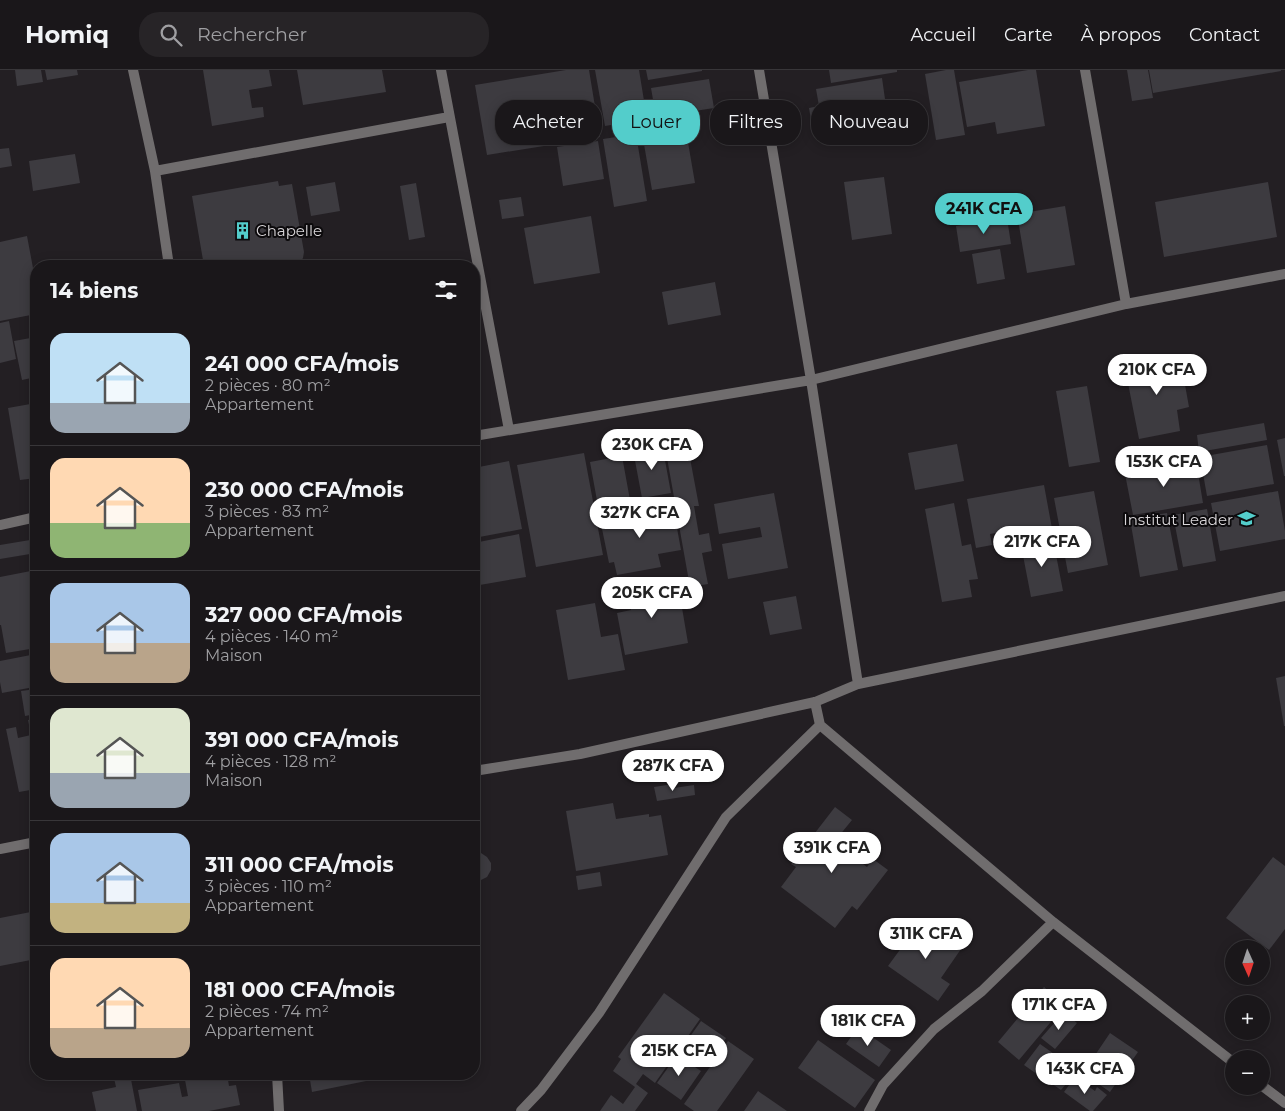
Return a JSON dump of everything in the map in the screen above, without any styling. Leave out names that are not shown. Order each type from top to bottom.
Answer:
[{"type":"street","points":[[134,70],[155,171],[168,260]]},
{"type":"street","points":[[441,70],[476,260]]},
{"type":"street","points":[[759,70],[811,380],[858,684]]},
{"type":"street","points":[[1085,70],[1126,304]]},
{"type":"street","points":[[155,171],[449,117]]},
{"type":"street","points":[[480,435],[811,380],[1126,304],[1285,274]]},
{"type":"street","points":[[480,279],[509,430]]},
{"type":"street","points":[[0,525],[30,518]]},
{"type":"street","points":[[480,770],[580,754],[815,702],[858,684],[1285,596]]},
{"type":"street","points":[[815,702],[820,725],[1053,922],[1225,1056]]},
{"type":"street","points":[[521,1111],[541,1090],[598,1013],[726,817],[820,725]]},
{"type":"street","points":[[0,849],[30,843]]},
{"type":"street","points":[[869,1111],[883,1085],[934,1029],[982,991],[1053,922]]},
{"type":"street","points":[[277,1080],[279,1111]]},
{"type":"street","points":[[1270,1092],[1285,1105],[1282,1111]]},
{"type":"building","points":[[15,70],[41,70],[43,82],[17,86]]},
{"type":"building","points":[[45,70],[77,70],[78,75],[47,80]]},
{"type":"building","points":[[203,70],[269,70],[272,86],[249,90],[252,108],[263,107],[264,117],[212,126]]},
{"type":"building","points":[[297,70],[382,70],[386,92],[303,105]]},
{"type":"building","points":[[566,70],[589,70],[594,100],[495,100],[495,145],[550,145],[487,155],[475,85]]},
{"type":"building","points":[[595,70],[639,70],[644,100],[612,100],[612,125],[605,126],[602,100],[600,100]]},
{"type":"building","points":[[646,70],[702,70],[702,71],[648,80]]},
{"type":"building","points":[[829,70],[897,70],[897,72],[831,83]]},
{"type":"building","points":[[954,70],[965,135],[936,140],[925,74]]},
{"type":"building","points":[[1036,70],[1045,126],[997,134],[995,122],[967,127],[959,82]]},
{"type":"building","points":[[1127,70],[1148,70],[1153,98],[1132,101]]},
{"type":"building","points":[[1149,70],[1281,70],[1281,71],[1153,93]]},
{"type":"building","points":[[882,78],[885,100],[818,100],[816,89]]},
{"type":"building","points":[[709,79],[713,100],[710,100],[710,109],[700,110],[700,100],[653,100],[651,88]]},
{"type":"building","points":[[612,138],[612,145],[638,145],[647,201],[614,207],[603,139]]},
{"type":"building","points":[[599,145],[604,179],[563,186],[557,147]]},
{"type":"building","points":[[644,145],[688,145],[695,183],[652,190]]},
{"type":"building","points":[[9,148],[12,166],[0,168],[0,149]]},
{"type":"building","points":[[75,154],[80,183],[33,191],[29,161]]},
{"type":"building","points":[[884,177],[892,234],[852,240],[844,182]]},
{"type":"building","name":"Chapelle","points":[[278,181],[279,186],[292,184],[304,252],[303,258],[302,260],[203,260],[192,196]]},
{"type":"building","points":[[335,182],[340,211],[311,216],[306,187]]},
{"type":"building","points":[[1268,182],[1277,237],[1164,257],[1155,202]]},
{"type":"building","points":[[416,183],[425,237],[409,240],[400,186]]},
{"type":"building","points":[[521,197],[524,216],[502,219],[499,200]]},
{"type":"building","points":[[1065,206],[1075,265],[1027,273],[1017,214]]},
{"type":"building","points":[[591,216],[600,273],[534,284],[524,228]]},
{"type":"building","points":[[1007,218],[1011,244],[960,252],[956,226]]},
{"type":"building","points":[[27,236],[32,260],[30,315],[0,321],[0,242]]},
{"type":"building","points":[[1000,249],[1005,279],[977,284],[972,254]]},
{"type":"building","points":[[715,282],[721,315],[668,325],[662,292]]},
{"type":"building","points":[[9,321],[16,359],[0,363],[0,323]]},
{"type":"building","points":[[30,338],[30,378],[22,380],[14,341]]},
{"type":"building","points":[[1180,357],[1189,407],[1177,410],[1180,431],[1139,439],[1125,368]]},
{"type":"building","points":[[1087,386],[1100,462],[1069,467],[1056,391]]},
{"type":"building","points":[[30,404],[30,479],[20,480],[8,408]]},
{"type":"building","points":[[1264,423],[1267,440],[1199,452],[1197,435]]},
{"type":"building","points":[[686,437],[699,506],[694,506],[699,535],[709,533],[712,551],[702,553],[708,584],[690,587],[664,441]]},
{"type":"building","points":[[1285,438],[1285,476],[1284,476],[1277,440]]},
{"type":"building","points":[[662,444],[671,493],[642,498],[633,450]]},
{"type":"building","points":[[957,444],[964,481],[915,490],[908,453]]},
{"type":"building","points":[[1267,445],[1274,484],[1207,496],[1200,457]]},
{"type":"building","points":[[584,453],[603,555],[536,567],[517,465]]},
{"type":"building","points":[[622,456],[630,500],[598,506],[590,462]]},
{"type":"building","points":[[509,461],[522,529],[480,537],[480,467]]},
{"type":"building","points":[[1196,461],[1203,503],[1133,515],[1125,474]]},
{"type":"building","points":[[1044,485],[1053,534],[1035,537],[1033,526],[990,534],[992,545],[976,548],[967,499]]},
{"type":"building","points":[[1094,491],[1108,565],[1068,573],[1054,498]]},
{"type":"building","points":[[1278,491],[1285,539],[1220,551],[1211,503]]},
{"type":"building","points":[[774,493],[788,568],[728,579],[722,544],[762,537],[760,527],[719,534],[714,504]]},
{"type":"building","points":[[954,503],[962,546],[971,544],[978,579],[969,580],[972,597],[942,602],[925,509]]},
{"type":"building","points":[[673,506],[681,550],[658,554],[661,567],[617,575],[614,562],[609,563],[600,519]]},
{"type":"building","points":[[1207,509],[1216,561],[1183,567],[1173,515]]},
{"type":"building","points":[[1167,513],[1178,570],[1140,577],[1130,519]]},
{"type":"building","points":[[519,534],[526,577],[480,585],[480,542]]},
{"type":"building","points":[[1053,539],[1063,591],[1031,597],[1021,545]]},
{"type":"building","points":[[30,540],[30,554],[0,559],[0,545]]},
{"type":"building","points":[[30,571],[30,649],[6,653],[0,625],[0,577]]},
{"type":"building","points":[[666,578],[671,604],[681,602],[688,643],[625,655],[617,613],[631,610],[627,585]]},
{"type":"building","points":[[796,596],[802,629],[770,635],[763,602]]},
{"type":"building","points":[[595,603],[601,637],[618,634],[625,670],[568,680],[556,610]]},
{"type":"building","points":[[30,655],[30,688],[2,693],[0,661]]},
{"type":"building","points":[[1285,676],[1285,726],[1284,726],[1276,678]]},
{"type":"building","points":[[30,690],[30,715],[25,716],[21,691]]},
{"type":"building","points":[[16,727],[18,738],[30,735],[30,790],[19,792],[6,729]]},
{"type":"building","points":[[673,784],[674,788],[694,785],[695,795],[657,801],[654,787]]},
{"type":"building","points":[[613,803],[616,819],[649,814],[649,817],[661,815],[668,855],[576,871],[566,811]]},
{"type":"building","points":[[835,807],[852,820],[834,842],[867,867],[873,859],[888,870],[857,910],[852,906],[835,928],[781,887],[796,867],[791,864]]},
{"type":"building","points":[[480,853],[487,857],[491,863],[491,870],[487,877],[481,880]]},
{"type":"building","points":[[1273,857],[1285,866],[1285,929],[1270,949],[1270,940],[1256,940],[1226,918]]},
{"type":"building","points":[[600,872],[602,886],[578,890],[576,876]]},
{"type":"building","points":[[30,912],[30,960],[0,966],[0,918]]},
{"type":"building","points":[[921,921],[961,949],[941,978],[950,984],[938,1001],[888,966]]},
{"type":"building","points":[[1044,987],[1065,1005],[1019,1060],[998,1042]]},
{"type":"building","points":[[664,993],[700,1019],[655,1083],[643,1074],[636,1084],[648,1093],[635,1111],[600,1111],[611,1095],[623,1104],[635,1087],[613,1071],[621,1059],[618,1057]]},
{"type":"building","points":[[1064,1012],[1077,1023],[1055,1049],[1041,1038]]},
{"type":"building","points":[[701,1021],[726,1038],[707,1065],[682,1048]]},
{"type":"building","points":[[858,1027],[891,1050],[879,1067],[846,1044]]},
{"type":"building","points":[[1110,1033],[1138,1052],[1110,1092],[1083,1073]]},
{"type":"building","points":[[818,1040],[875,1080],[855,1108],[798,1068]]},
{"type":"building","points":[[728,1041],[754,1059],[717,1111],[694,1111],[684,1104]]},
{"type":"building","points":[[1040,1044],[1057,1056],[1041,1077],[1024,1065]]},
{"type":"building","points":[[677,1055],[701,1071],[681,1100],[657,1083]]},
{"type":"building","points":[[1061,1057],[1078,1070],[1061,1090],[1045,1079]]},
{"type":"building","points":[[1075,1077],[1095,1091],[1097,1087],[1107,1095],[1093,1111],[1090,1111],[1064,1092]]},
{"type":"building","points":[[114,1080],[131,1080],[137,1111],[96,1111],[92,1092],[116,1087]]},
{"type":"building","points":[[185,1080],[228,1080],[229,1086],[236,1085],[240,1105],[209,1111],[142,1111],[138,1090],[179,1083],[182,1097],[188,1096]]},
{"type":"building","points":[[310,1080],[371,1080],[312,1092]]},
{"type":"building","points":[[758,1091],[787,1111],[744,1111]]},
{"type":"place","name":"Chapelle","points":[[242,230]]},
{"type":"place","name":"Institut Leader","points":[[1247,519]]}]
